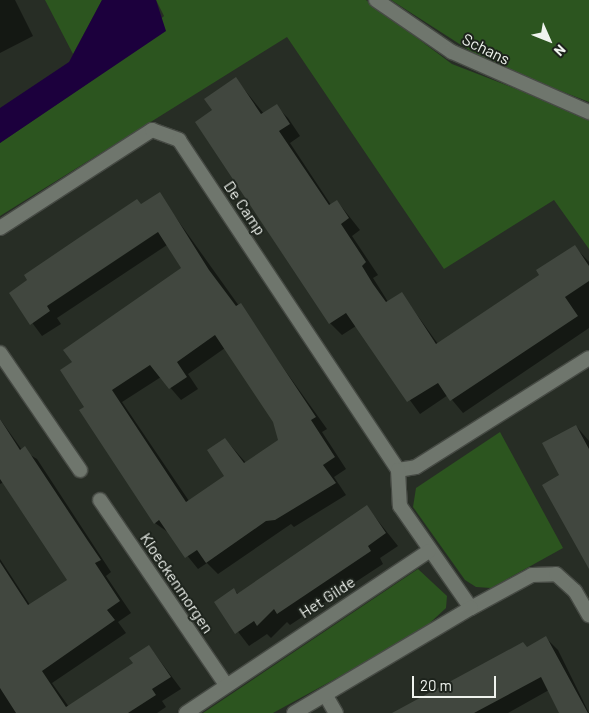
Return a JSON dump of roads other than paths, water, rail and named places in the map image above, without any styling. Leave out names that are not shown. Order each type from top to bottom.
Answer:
[{"type":"street","name":"Schans","points":[[376,0],[452,52],[589,112]]},
{"type":"street","name":"De Camp","points":[[0,228],[152,130],[179,140],[398,470]]},
{"type":"street","points":[[0,353],[80,470]]},
{"type":"street","points":[[471,608],[429,551],[400,506],[398,470],[416,467],[589,358]]},
{"type":"street","name":"Kloeckenmorgen","points":[[100,500],[226,685]]},
{"type":"street","name":"Het Gilde","points":[[186,713],[429,551]]},
{"type":"street","points":[[294,713],[326,696],[471,608],[532,575],[556,574],[575,591],[589,615]]},
{"type":"street","points":[[326,696],[336,713]]}]
